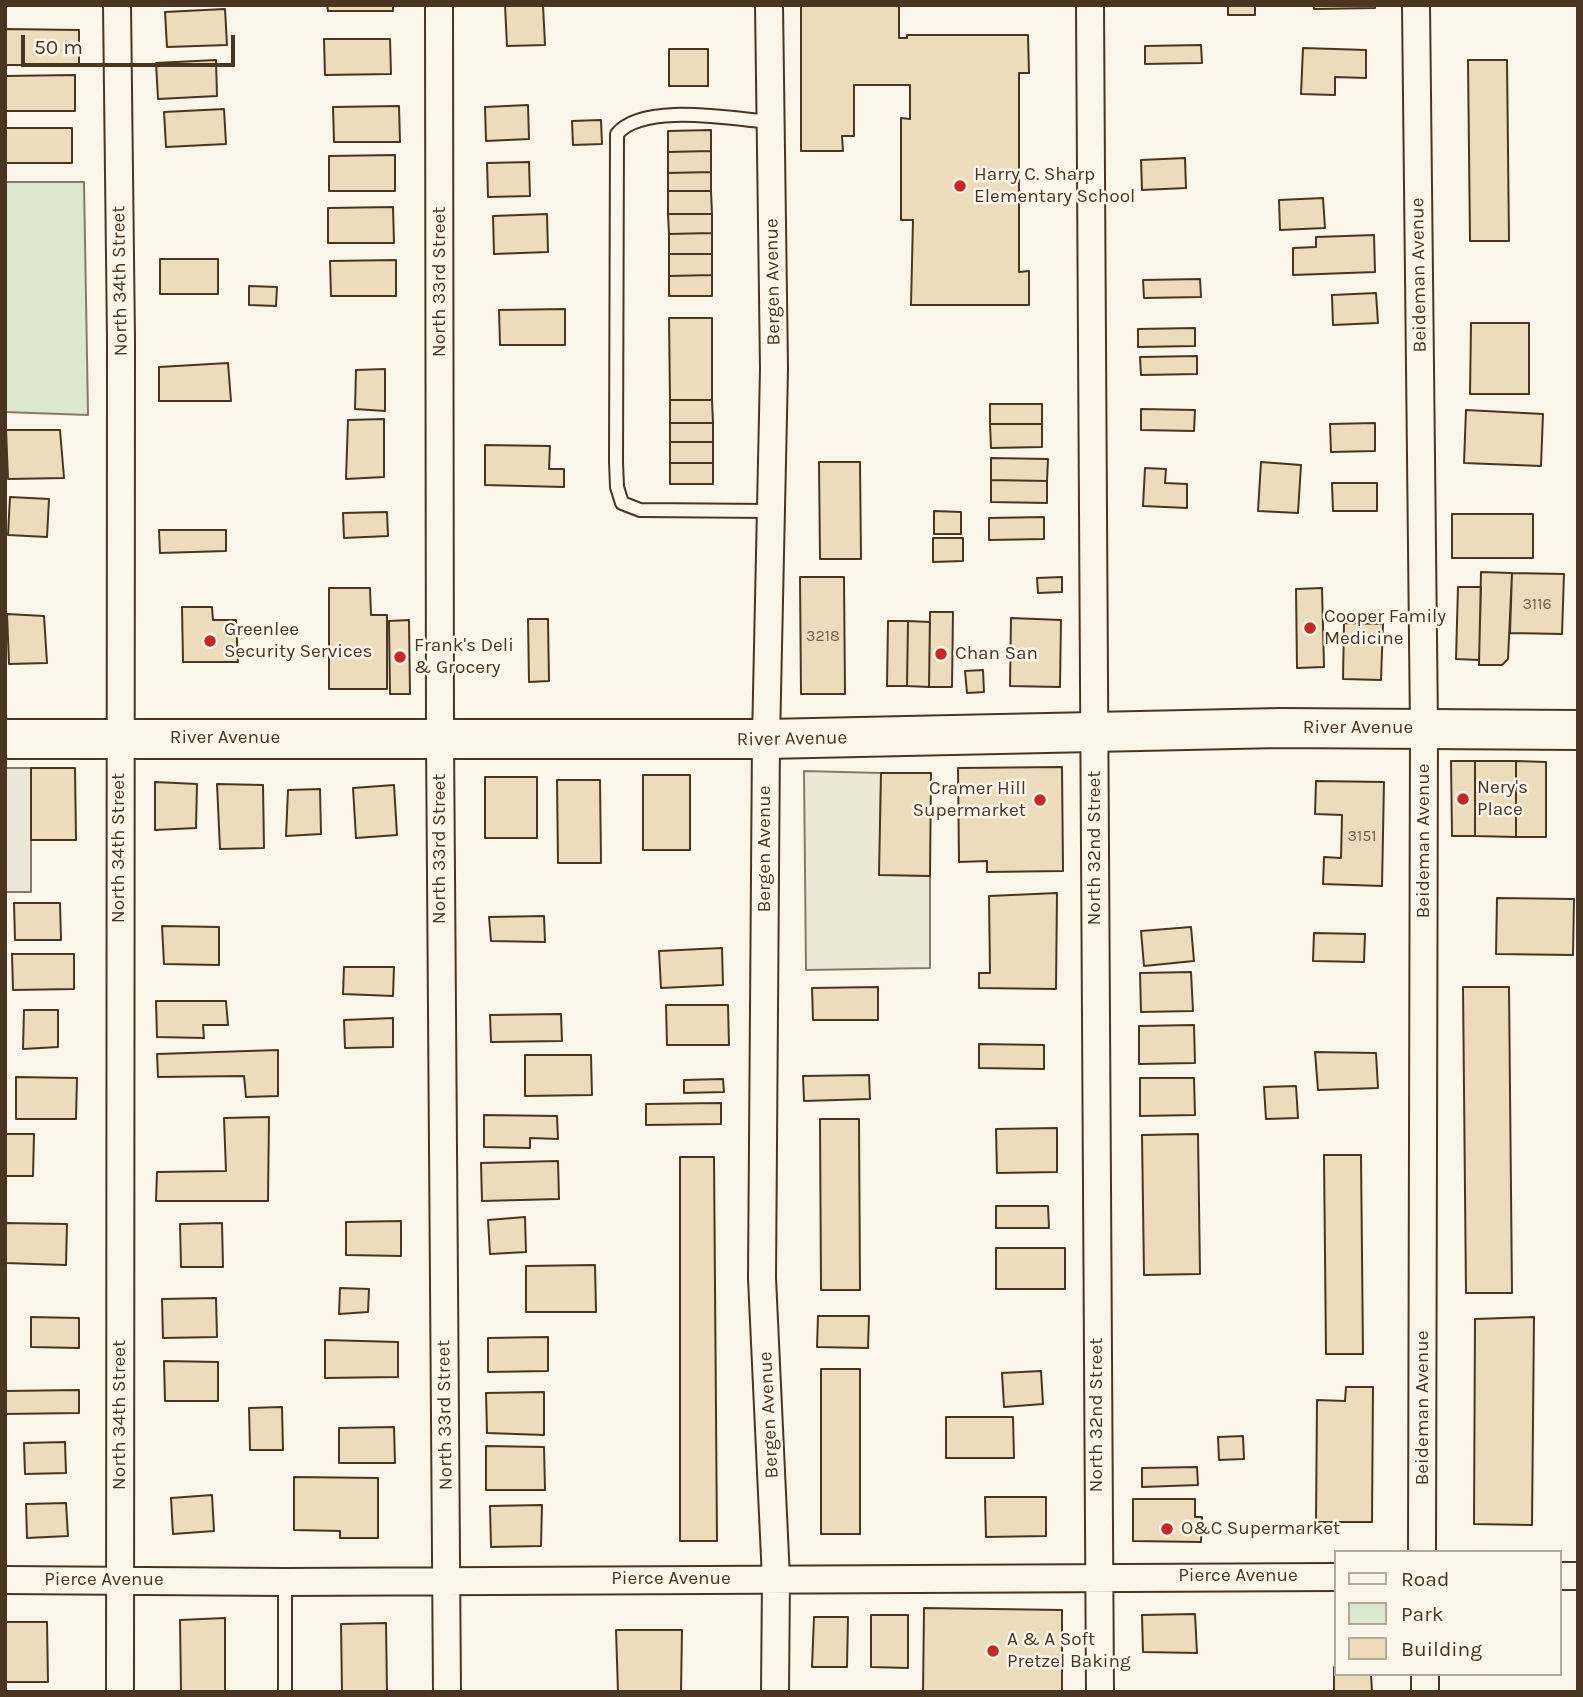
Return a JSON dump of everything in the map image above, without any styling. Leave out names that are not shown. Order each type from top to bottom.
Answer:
[{"type":"main road","name":"River Avenue","points":[[5,739],[766,739],[1424,728],[1578,730]]},
{"type":"street","name":"North 34th Street","points":[[117,5],[121,340],[118,738],[120,1692]]},
{"type":"street","name":"North 33rd Street","points":[[439,5],[440,739],[447,1692]]},
{"type":"street","name":"Bergen Avenue","points":[[769,5],[774,369],[766,739],[762,1278],[776,1579],[775,1692]]},
{"type":"street","name":"North 32nd Street","points":[[1090,5],[1100,1692]]},
{"type":"street","name":"Beideman Avenue","points":[[1416,5],[1424,728],[1423,1550]]},
{"type":"street","name":"Pierce Avenue","points":[[5,1580],[285,1582],[1098,1576],[1334,1577]]},
{"type":"lane","points":[[771,122],[689,115],[634,120],[624,125],[617,134],[615,152],[616,479],[622,503],[640,510],[771,512]]},
{"type":"lane","points":[[285,1582],[285,1692]]},
{"type":"green space","points":[[5,182],[84,182],[88,415],[5,412]]},
{"type":"shaded area","points":[[5,768],[31,768],[31,892],[5,892]]},
{"type":"shaded area","points":[[804,771],[881,773],[880,874],[930,876],[930,968],[806,970]]},
{"type":"building","points":[[327,5],[393,5],[393,11],[328,11]]},
{"type":"building","points":[[505,5],[543,5],[545,45],[507,46]]},
{"type":"building","name":"Harry C. Sharp Elementary School","points":[[801,5],[899,5],[899,38],[907,38],[907,35],[1028,35],[1029,73],[1019,73],[1019,272],[1029,271],[1029,305],[911,305],[913,220],[901,220],[901,118],[910,119],[910,85],[854,85],[854,136],[842,136],[843,151],[801,151]]},
{"type":"building","points":[[1228,5],[1255,5],[1255,15],[1228,15]]},
{"type":"building","points":[[1314,5],[1375,5],[1375,8],[1314,9]]},
{"type":"building","points":[[225,9],[227,45],[167,47],[165,12]]},
{"type":"building","points":[[6,29],[79,30],[79,65],[6,65]]},
{"type":"building","points":[[324,39],[390,39],[391,74],[325,75]]},
{"type":"building","points":[[1201,45],[1202,63],[1145,64],[1145,46]]},
{"type":"building","points":[[1303,48],[1366,50],[1366,78],[1335,77],[1335,95],[1301,94]]},
{"type":"building","points":[[669,49],[708,49],[708,86],[669,86]]},
{"type":"building","points":[[216,60],[217,96],[158,99],[156,63]]},
{"type":"building","points":[[1468,60],[1507,60],[1509,241],[1470,241]]},
{"type":"building","points":[[75,75],[75,111],[5,111],[5,76]]},
{"type":"building","points":[[528,105],[529,139],[486,141],[485,107]]},
{"type":"building","points":[[399,106],[400,142],[334,142],[333,107]]},
{"type":"building","points":[[224,109],[226,144],[166,147],[164,112]]},
{"type":"building","points":[[601,120],[602,144],[573,145],[572,121]]},
{"type":"building","points":[[5,128],[72,128],[72,163],[5,163]]},
{"type":"building","points":[[711,130],[711,151],[668,152],[668,131]]},
{"type":"building","points":[[711,151],[711,172],[668,173],[668,152]]},
{"type":"building","points":[[395,155],[395,191],[329,191],[329,156]]},
{"type":"building","points":[[1185,158],[1186,188],[1142,190],[1141,160]]},
{"type":"building","points":[[529,162],[530,196],[488,197],[487,163]]},
{"type":"building","points":[[711,172],[711,191],[668,191],[668,173]]},
{"type":"building","points":[[668,191],[711,191],[712,214],[668,214]]},
{"type":"building","points":[[1323,198],[1325,228],[1280,230],[1279,200]]},
{"type":"building","points":[[393,207],[394,243],[328,243],[328,208]]},
{"type":"building","points":[[547,214],[548,252],[494,254],[493,216]]},
{"type":"building","points":[[668,214],[712,214],[712,233],[669,234]]},
{"type":"building","points":[[712,233],[712,254],[669,254],[669,234]]},
{"type":"building","points":[[1374,235],[1375,272],[1293,275],[1293,248],[1316,247],[1316,237]]},
{"type":"building","points":[[669,254],[712,254],[712,275],[669,276]]},
{"type":"building","points":[[160,259],[218,259],[218,294],[160,294]]},
{"type":"building","points":[[396,260],[396,296],[331,296],[330,261]]},
{"type":"building","points":[[712,275],[712,296],[669,296],[669,276]]},
{"type":"building","points":[[1200,279],[1201,297],[1144,298],[1143,280]]},
{"type":"building","points":[[249,286],[277,287],[276,306],[249,305]]},
{"type":"building","points":[[1376,293],[1378,323],[1333,325],[1332,295]]},
{"type":"building","points":[[565,309],[565,345],[500,345],[499,310]]},
{"type":"building","points":[[669,318],[712,318],[712,400],[670,400]]},
{"type":"building","points":[[1471,323],[1529,323],[1529,394],[1470,394]]},
{"type":"building","points":[[1195,328],[1195,346],[1138,347],[1138,329]]},
{"type":"building","points":[[1197,356],[1197,374],[1141,375],[1140,357]]},
{"type":"building","points":[[228,363],[231,401],[159,401],[159,367]]},
{"type":"building","points":[[385,369],[385,411],[355,409],[356,370]]},
{"type":"building","points":[[670,400],[712,400],[713,423],[670,423]]},
{"type":"building","points":[[990,404],[1042,404],[1042,424],[990,424]]},
{"type":"building","points":[[1141,409],[1195,410],[1194,431],[1141,430]]},
{"type":"building","points":[[1466,410],[1543,414],[1541,466],[1464,463]]},
{"type":"building","points":[[384,419],[384,477],[346,479],[348,420]]},
{"type":"building","points":[[670,423],[713,423],[713,442],[670,442]]},
{"type":"building","points":[[1375,423],[1375,451],[1331,452],[1330,424]]},
{"type":"building","points":[[990,424],[1042,424],[1042,447],[991,448]]},
{"type":"building","points":[[6,430],[60,430],[64,478],[8,479]]},
{"type":"building","points":[[670,442],[713,442],[713,463],[670,463]]},
{"type":"building","points":[[485,445],[550,446],[549,469],[564,469],[564,487],[485,485]]},
{"type":"building","points":[[991,458],[1048,459],[1047,481],[991,480]]},
{"type":"building","points":[[819,462],[860,462],[861,559],[820,559]]},
{"type":"building","points":[[1261,462],[1301,465],[1298,513],[1258,511]]},
{"type":"building","points":[[670,463],[713,463],[713,484],[670,484]]},
{"type":"building","points":[[1145,468],[1166,469],[1165,483],[1187,484],[1187,508],[1143,506]]},
{"type":"building","points":[[991,480],[1047,481],[1047,503],[991,502]]},
{"type":"building","points":[[1332,483],[1377,483],[1377,511],[1333,511]]},
{"type":"building","points":[[10,497],[49,499],[47,537],[8,535]]},
{"type":"building","points":[[934,511],[961,512],[961,534],[934,534]]},
{"type":"building","points":[[387,512],[388,536],[344,538],[343,513]]},
{"type":"building","points":[[1452,514],[1533,514],[1533,558],[1452,558]]},
{"type":"building","points":[[1044,517],[1044,539],[989,540],[989,518]]},
{"type":"building","points":[[159,530],[226,530],[226,551],[160,553]]},
{"type":"building","points":[[933,538],[963,538],[963,561],[933,562]]},
{"type":"building","points":[[1481,572],[1512,573],[1508,659],[1502,665],[1479,665]]},
{"type":"building","points":[[1512,573],[1564,574],[1562,634],[1510,633]]},
{"type":"building","points":[[800,577],[844,577],[845,694],[801,694]]},
{"type":"building","points":[[1062,577],[1062,592],[1038,593],[1037,578]]},
{"type":"building","points":[[1458,587],[1481,587],[1479,660],[1456,659]]},
{"type":"building","points":[[329,588],[370,588],[371,615],[387,615],[387,689],[329,689]]},
{"type":"building","name":"Cooper Family Medicine","points":[[1322,588],[1324,667],[1297,668],[1296,589]]},
{"type":"building","name":"Greenlee Security Services","points":[[182,607],[212,607],[213,620],[236,620],[238,662],[183,662]]},
{"type":"building","name":"Chan San","points":[[930,612],[953,612],[952,687],[929,687]]},
{"type":"building","points":[[7,614],[44,616],[47,663],[9,664]]},
{"type":"building","points":[[1011,618],[1061,620],[1060,687],[1010,686]]},
{"type":"building","points":[[528,619],[548,619],[549,681],[529,682]]},
{"type":"building","name":"Frank's Deli & Grocery","points":[[409,620],[410,694],[390,694],[389,621]]},
{"type":"building","points":[[888,621],[908,621],[907,686],[887,686]]},
{"type":"building","points":[[908,621],[930,622],[929,687],[907,686]]},
{"type":"building","points":[[1344,623],[1383,624],[1381,680],[1343,679]]},
{"type":"building","points":[[983,670],[984,692],[967,693],[965,671]]},
{"type":"building","name":"Nery's Place","points":[[1451,761],[1475,761],[1475,836],[1452,836]]},
{"type":"building","points":[[1475,761],[1516,761],[1516,837],[1475,836]]},
{"type":"building","points":[[1516,761],[1546,762],[1546,837],[1516,837]]},
{"type":"building","points":[[1062,767],[1063,871],[987,872],[987,861],[959,862],[958,768]]},
{"type":"building","points":[[31,768],[75,768],[76,840],[31,840]]},
{"type":"building","points":[[881,773],[931,773],[930,876],[879,875]]},
{"type":"building","points":[[643,775],[690,775],[690,850],[643,850]]},
{"type":"building","points":[[485,777],[537,777],[537,838],[485,838]]},
{"type":"building","points":[[557,780],[600,780],[601,863],[558,863]]},
{"type":"building","points":[[1316,781],[1384,782],[1382,886],[1323,884],[1324,857],[1341,858],[1342,815],[1315,814]]},
{"type":"building","points":[[155,782],[197,784],[196,828],[155,830]]},
{"type":"building","points":[[217,784],[263,785],[264,848],[220,849]]},
{"type":"building","points":[[394,785],[397,835],[356,838],[353,788]]},
{"type":"building","points":[[320,789],[321,834],[286,836],[288,790]]},
{"type":"building","points":[[1057,893],[1056,989],[979,988],[979,973],[990,973],[989,896]]},
{"type":"building","points":[[1497,898],[1574,899],[1573,955],[1496,954]]},
{"type":"building","points":[[14,903],[60,903],[61,940],[15,940]]},
{"type":"building","points":[[544,916],[545,942],[491,941],[489,917]]},
{"type":"building","points":[[162,926],[219,927],[219,965],[164,964]]},
{"type":"building","points":[[1191,927],[1194,961],[1144,966],[1141,931]]},
{"type":"building","points":[[1314,933],[1365,934],[1364,962],[1313,961]]},
{"type":"building","points":[[722,948],[723,985],[661,988],[659,951]]},
{"type":"building","points":[[12,954],[74,954],[74,989],[13,990]]},
{"type":"building","points":[[344,967],[394,967],[393,996],[343,994]]},
{"type":"building","points":[[1191,972],[1193,1011],[1141,1012],[1140,973]]},
{"type":"building","points":[[878,987],[878,1020],[813,1020],[812,988]]},
{"type":"building","points":[[1463,987],[1509,987],[1512,1293],[1466,1293]]},
{"type":"building","points":[[156,1001],[226,1001],[228,1025],[203,1025],[204,1038],[157,1037]]},
{"type":"building","points":[[666,1005],[728,1005],[729,1045],[667,1045]]},
{"type":"building","points":[[24,1010],[58,1010],[58,1047],[23,1049]]},
{"type":"building","points":[[561,1014],[562,1041],[491,1042],[490,1015]]},
{"type":"building","points":[[393,1018],[393,1047],[345,1048],[344,1020]]},
{"type":"building","points":[[1194,1025],[1195,1063],[1139,1064],[1139,1026]]},
{"type":"building","points":[[979,1044],[1044,1045],[1044,1069],[979,1068]]},
{"type":"building","points":[[278,1050],[278,1096],[246,1097],[244,1076],[158,1077],[157,1054]]},
{"type":"building","points":[[1315,1052],[1376,1053],[1378,1088],[1318,1090]]},
{"type":"building","points":[[525,1055],[591,1055],[592,1095],[525,1096]]},
{"type":"building","points":[[869,1075],[870,1099],[804,1101],[803,1076]]},
{"type":"building","points":[[16,1077],[77,1078],[76,1119],[16,1119]]},
{"type":"building","points":[[1140,1078],[1194,1078],[1195,1115],[1140,1116]]},
{"type":"building","points":[[723,1079],[724,1092],[684,1093],[684,1080]]},
{"type":"building","points":[[1296,1086],[1298,1118],[1266,1119],[1264,1087]]},
{"type":"building","points":[[721,1103],[721,1124],[646,1125],[646,1104]]},
{"type":"building","points":[[484,1115],[557,1116],[558,1139],[530,1138],[530,1148],[484,1147]]},
{"type":"building","points":[[269,1117],[268,1201],[156,1201],[157,1172],[226,1171],[224,1118]]},
{"type":"building","points":[[820,1119],[859,1119],[860,1290],[821,1290]]},
{"type":"building","points":[[1057,1128],[1057,1172],[997,1173],[996,1129]]},
{"type":"building","points":[[5,1134],[34,1134],[33,1176],[5,1176]]},
{"type":"building","points":[[1198,1134],[1200,1274],[1144,1275],[1142,1135]]},
{"type":"building","points":[[1324,1155],[1361,1155],[1363,1354],[1326,1354]]},
{"type":"building","points":[[680,1157],[714,1157],[717,1541],[680,1541]]},
{"type":"building","points":[[558,1161],[559,1199],[482,1201],[481,1163]]},
{"type":"building","points":[[996,1206],[1048,1206],[1049,1228],[996,1228]]},
{"type":"building","points":[[525,1217],[526,1252],[490,1254],[488,1220]]},
{"type":"building","points":[[401,1221],[401,1256],[346,1255],[346,1222]]},
{"type":"building","points":[[5,1223],[67,1224],[66,1265],[5,1263]]},
{"type":"building","points":[[222,1223],[223,1267],[181,1267],[180,1224]]},
{"type":"building","points":[[996,1248],[1065,1248],[1065,1289],[996,1289]]},
{"type":"building","points":[[595,1265],[596,1312],[526,1312],[526,1266]]},
{"type":"building","points":[[340,1288],[369,1289],[368,1312],[339,1314]]},
{"type":"building","points":[[216,1298],[217,1337],[163,1338],[162,1299]]},
{"type":"building","points":[[818,1316],[869,1316],[868,1348],[817,1347]]},
{"type":"building","points":[[31,1317],[79,1318],[79,1348],[31,1347]]},
{"type":"building","points":[[1534,1317],[1532,1525],[1474,1524],[1475,1319]]},
{"type":"building","points":[[548,1337],[548,1371],[488,1372],[488,1338]]},
{"type":"building","points":[[325,1340],[398,1342],[398,1377],[325,1378]]},
{"type":"building","points":[[164,1361],[218,1362],[218,1401],[165,1401]]},
{"type":"building","points":[[821,1369],[860,1369],[860,1534],[821,1534]]},
{"type":"building","points":[[1041,1371],[1043,1404],[1004,1407],[1002,1373]]},
{"type":"building","points":[[1346,1387],[1373,1387],[1372,1522],[1316,1522],[1317,1400],[1345,1401]]},
{"type":"building","points":[[79,1390],[79,1413],[5,1414],[5,1391]]},
{"type":"building","points":[[544,1392],[544,1435],[487,1433],[486,1393]]},
{"type":"building","points":[[282,1407],[283,1450],[250,1450],[249,1408]]},
{"type":"building","points":[[946,1417],[1013,1417],[1014,1458],[946,1458]]},
{"type":"building","points":[[394,1427],[395,1463],[339,1463],[339,1428]]},
{"type":"building","points":[[1243,1436],[1244,1459],[1219,1460],[1218,1437]]},
{"type":"building","points":[[65,1442],[66,1473],[25,1474],[24,1443]]},
{"type":"building","points":[[486,1446],[544,1447],[545,1490],[486,1490]]},
{"type":"building","points":[[1197,1467],[1198,1485],[1142,1487],[1142,1468]]},
{"type":"building","points":[[294,1477],[378,1478],[378,1538],[340,1538],[340,1531],[294,1530]]},
{"type":"building","points":[[212,1495],[214,1531],[173,1534],[171,1498]]},
{"type":"building","points":[[985,1497],[1046,1497],[1046,1536],[986,1537]]},
{"type":"building","name":"O&C Supermarket","points":[[1133,1499],[1195,1499],[1195,1517],[1202,1517],[1201,1542],[1133,1541]]},
{"type":"building","points":[[66,1503],[68,1536],[27,1538],[26,1504]]},
{"type":"building","points":[[542,1505],[541,1546],[491,1547],[490,1506]]},
{"type":"building","name":"A & A Soft Pretzel Baking","points":[[924,1608],[1062,1610],[1062,1692],[923,1692]]},
{"type":"building","points":[[1195,1614],[1197,1653],[1143,1652],[1142,1615]]},
{"type":"building","points":[[871,1615],[908,1615],[908,1668],[871,1667]]},
{"type":"building","points":[[814,1617],[848,1617],[847,1667],[812,1667]]},
{"type":"building","points":[[225,1618],[225,1692],[181,1692],[180,1620]]},
{"type":"building","points":[[5,1622],[47,1622],[48,1682],[5,1682]]},
{"type":"building","points":[[386,1623],[387,1692],[342,1692],[341,1624]]},
{"type":"building","points":[[616,1630],[682,1630],[681,1692],[618,1692]]},
{"type":"building","points":[[1334,1676],[1371,1676],[1372,1692],[1334,1692]]},
{"type":"place","name":"Harry C. Sharp Elementary School","points":[[960,186]]},
{"type":"place","name":"Cooper Family Medicine","points":[[1310,628]]},
{"type":"place","name":"Greenlee Security Services","points":[[210,641]]},
{"type":"place","name":"Chan San","points":[[941,654]]},
{"type":"place","name":"Frank's Deli & Grocery","points":[[400,657]]},
{"type":"place","name":"Nery's Place","points":[[1463,799]]},
{"type":"place","name":"Cramer Hill Supermarket","points":[[1040,800]]},
{"type":"place","name":"O&C Supermarket","points":[[1167,1529]]},
{"type":"place","name":"A & A Soft Pretzel Baking","points":[[993,1651]]}]
